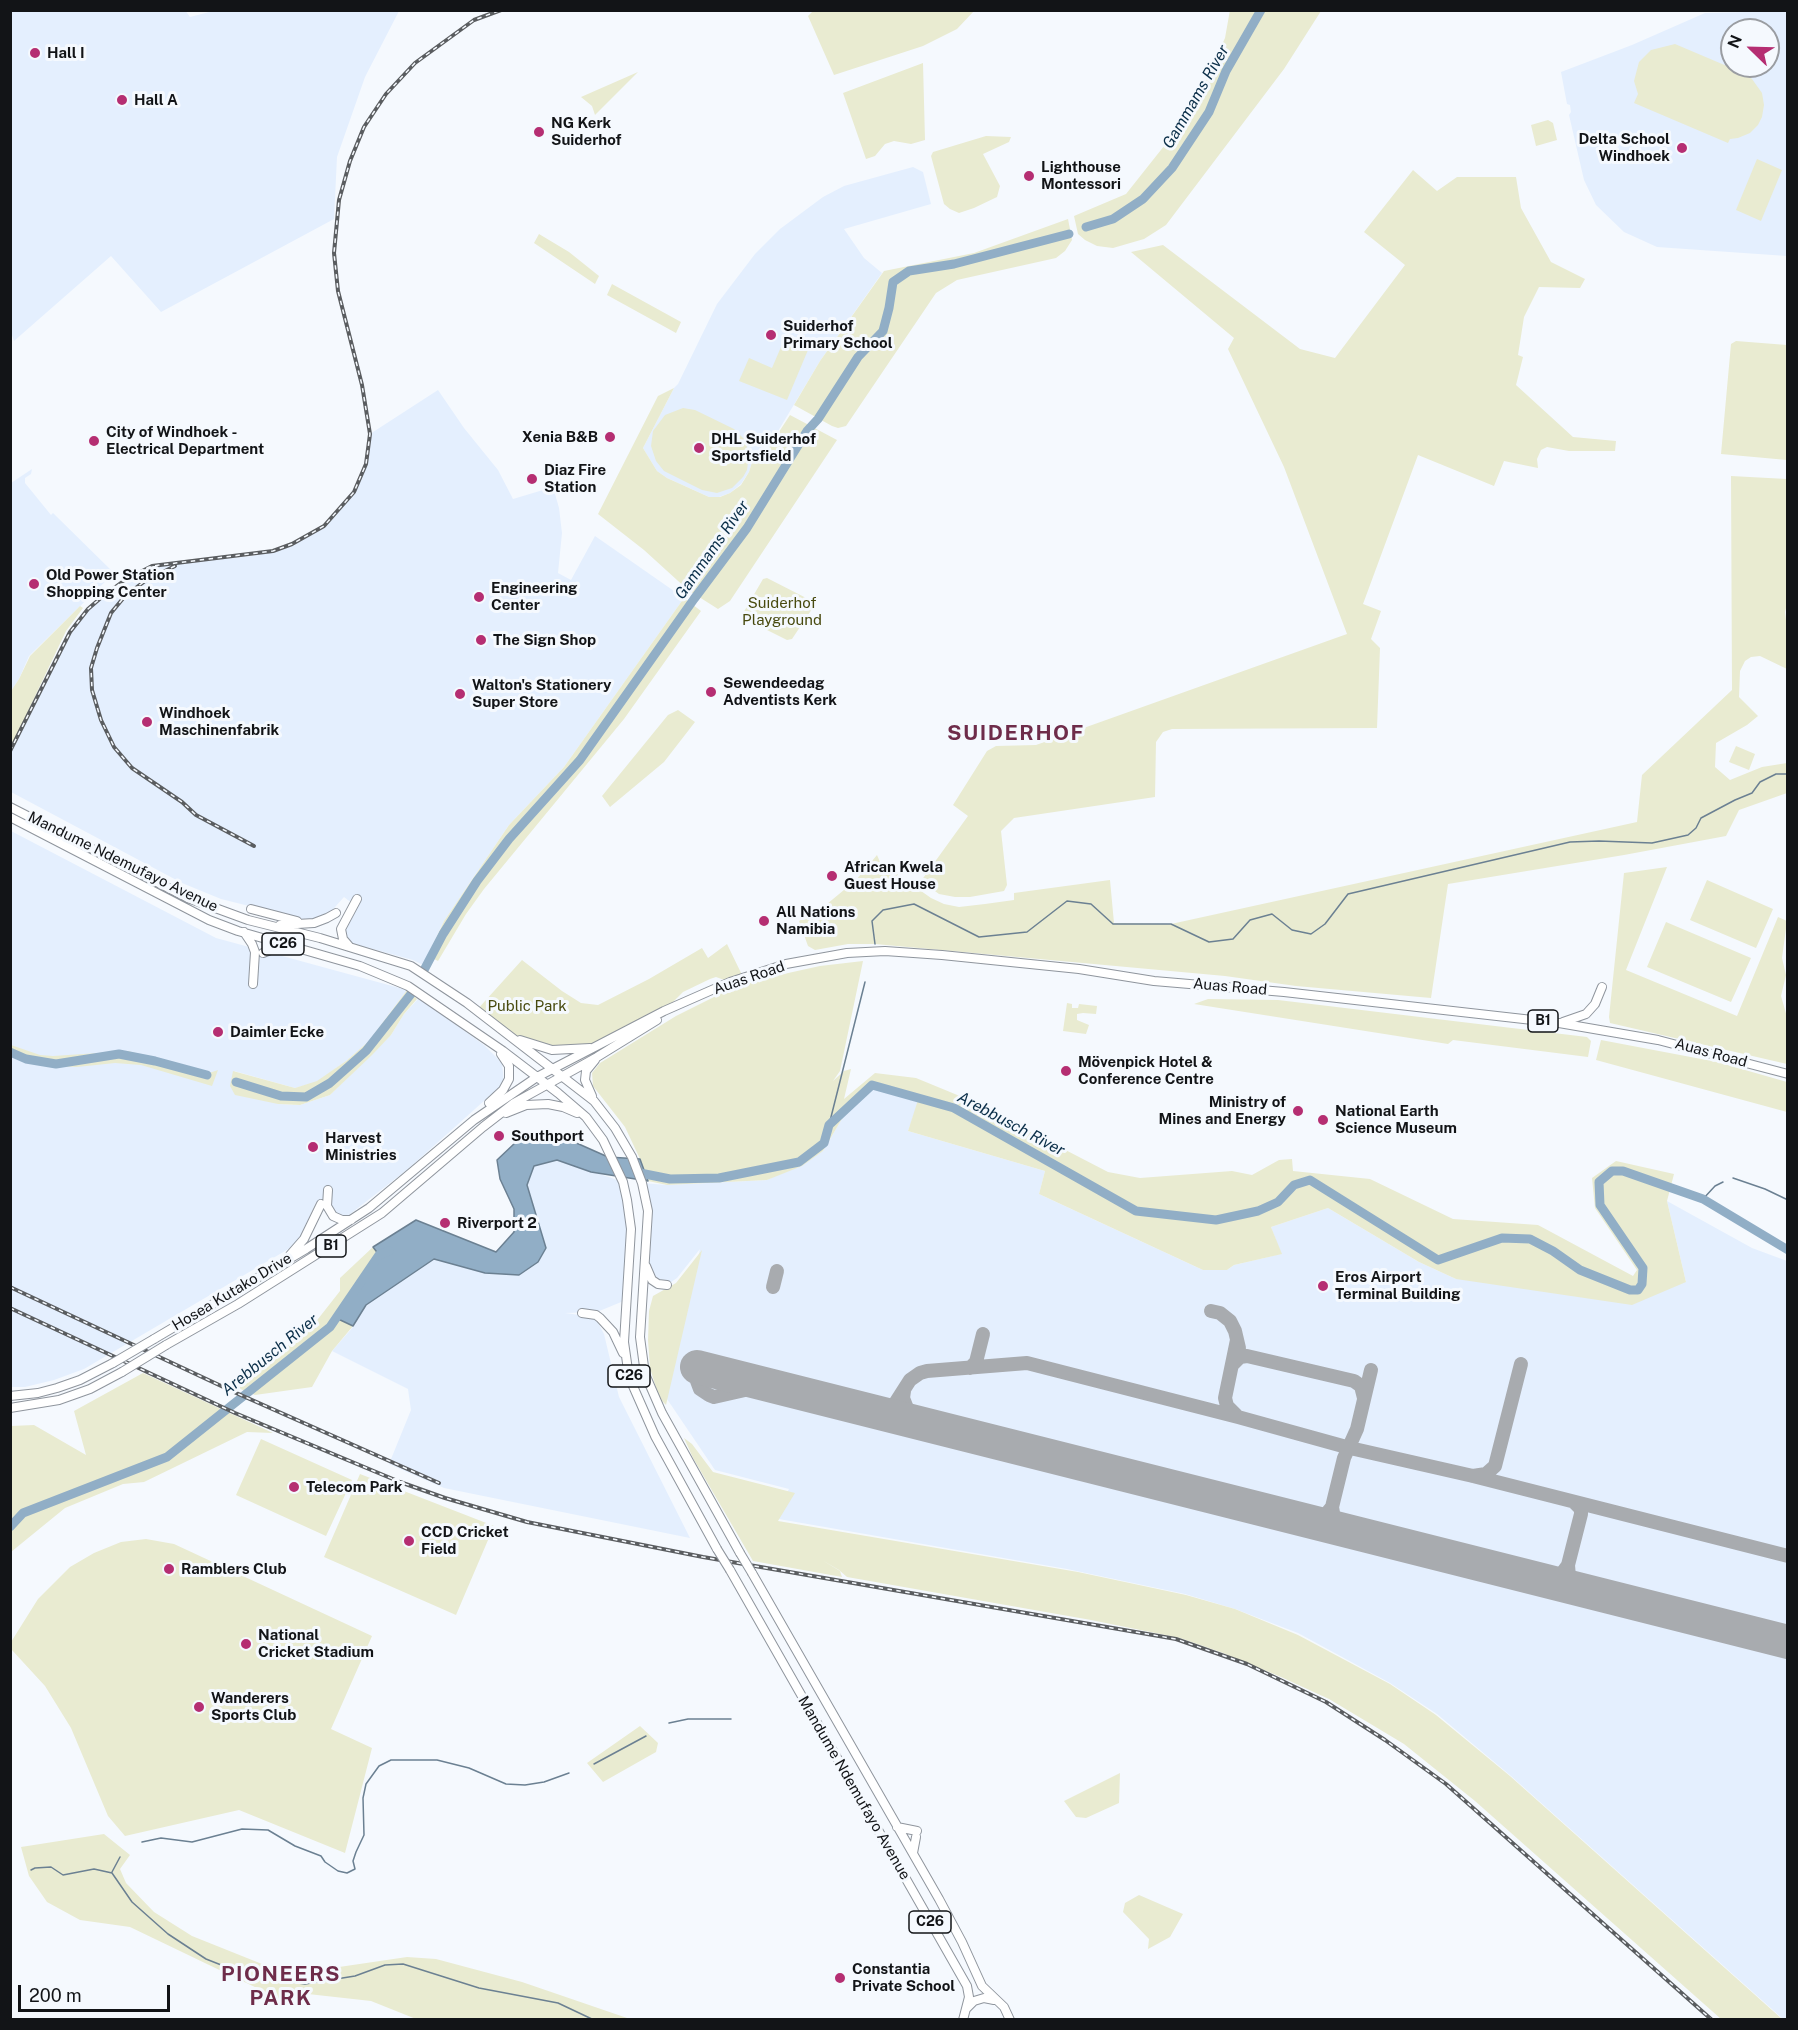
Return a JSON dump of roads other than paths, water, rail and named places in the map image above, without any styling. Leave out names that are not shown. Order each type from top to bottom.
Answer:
[{"type":"main road","name":"Mandume Ndemufayo Avenue","points":[[10,807],[188,898],[248,920],[411,966],[458,997],[594,1101],[615,1128],[633,1157],[648,1211],[640,1337],[645,1374],[654,1399],[913,1853],[962,1942],[979,1980],[995,2000],[1004,2007],[1009,2018]]},
{"type":"main road","name":"Mandume Ndemufayo Avenue","points":[[10,817],[196,916],[380,973],[408,986],[503,1050],[547,1084],[597,1129],[623,1182],[631,1229],[625,1356],[629,1377],[647,1420],[717,1549],[961,1975],[969,1991],[963,2019]]},
{"type":"main road","points":[[188,898],[197,907],[196,916]]},
{"type":"main road","points":[[349,947],[343,939],[341,929],[357,899]]},
{"type":"main road","points":[[251,909],[308,923]]},
{"type":"main road","points":[[270,925],[308,923],[327,918],[336,912]]},
{"type":"main road","points":[[248,920],[263,931],[266,938]]},
{"type":"main road","points":[[244,932],[255,952],[252,984]]},
{"type":"main road","points":[[263,953],[285,944]]},
{"type":"main road","name":"Auas Road","points":[[552,1069],[596,1052],[666,1016],[676,1007],[730,982],[766,970],[847,952],[885,951],[1073,969],[1154,981],[1284,992],[1559,1023],[1678,1044],[1788,1074]]},
{"type":"main road","points":[[1559,1023],[1586,1014],[1595,1004],[1602,987]]},
{"type":"main road","points":[[506,1033],[534,1046],[552,1050],[596,1052],[586,1071],[585,1080],[594,1101]]},
{"type":"main road","points":[[443,1146],[507,1084],[510,1071],[507,1061],[488,1042]]},
{"type":"main road","name":"Auas Road","points":[[547,1084],[596,1052]]},
{"type":"main road","name":"Hosea Kutako Drive","points":[[10,1396],[38,1393],[80,1380],[113,1363],[284,1262],[352,1220],[389,1193],[490,1108],[552,1069]]},
{"type":"main road","name":"Hosea Kutako Drive","points":[[10,1408],[58,1400],[90,1389],[238,1304],[381,1213],[483,1126],[514,1102],[547,1084]]},
{"type":"main road","points":[[483,1126],[526,1105],[548,1104],[586,1117]]},
{"type":"main road","points":[[328,1190],[327,1206],[333,1216],[342,1220],[352,1220]]},
{"type":"main road","points":[[284,1262],[304,1239],[321,1204]]},
{"type":"main road","points":[[645,1263],[652,1280],[658,1284],[667,1285]]},
{"type":"main road","points":[[582,1313],[596,1315],[606,1324],[613,1332],[625,1356]]},
{"type":"main road","points":[[897,1827],[917,1834],[913,1853]]},
{"type":"main road","points":[[966,2008],[974,2001],[984,1998],[995,2000]]},
{"type":"water","points":[[528,1135],[572,1141],[608,1157],[640,1159],[648,1181],[591,1172],[557,1160],[534,1166],[527,1185],[546,1248],[538,1262],[519,1275],[485,1273],[434,1259],[366,1305],[353,1326],[336,1318],[379,1255],[373,1247],[416,1220],[496,1252],[514,1232],[514,1209],[500,1179],[497,1160],[516,1142]]},
{"type":"waterway","name":"Gammams River","points":[[1086,227],[1113,219],[1143,199],[1172,168],[1209,112],[1226,71],[1261,10]]},
{"type":"waterway","name":"Gammams River","points":[[423,972],[443,934],[477,881],[509,839],[580,760],[747,528],[807,431],[818,419],[858,357],[883,331],[893,282],[909,271],[954,264],[1069,234]]},
{"type":"waterway","points":[[875,944],[872,921],[883,910],[914,904],[979,937],[1027,932],[1067,901],[1091,904],[1113,924],[1171,924],[1209,942],[1233,939],[1250,920],[1272,914],[1292,930],[1311,934],[1325,924],[1348,894],[1570,842],[1652,843],[1688,835],[1696,828],[1701,818],[1752,793],[1760,782],[1776,774],[1788,774]]},
{"type":"waterway","points":[[829,1125],[865,982]]},
{"type":"waterway","name":"Gammams River","points":[[236,1082],[281,1096],[306,1097],[330,1083],[366,1051],[411,994]]},
{"type":"waterway","name":"Gammams River","points":[[10,1052],[26,1059],[56,1064],[119,1054],[207,1075]]},
{"type":"waterway","name":"Arebbusch River","points":[[635,1172],[670,1179],[719,1178],[799,1162],[824,1143],[829,1125],[872,1085],[954,1108],[1136,1211],[1216,1220],[1258,1211],[1278,1202],[1294,1185],[1310,1180],[1438,1260],[1502,1238],[1530,1239],[1553,1251],[1580,1270],[1630,1290],[1638,1290],[1642,1284],[1643,1268],[1600,1205],[1599,1182],[1612,1171],[1623,1171],[1703,1199],[1788,1250]]},
{"type":"waterway","points":[[1733,1178],[1788,1200]]},
{"type":"waterway","points":[[1703,1199],[1715,1186],[1723,1182]]},
{"type":"waterway","name":"Arebbusch River","points":[[10,1527],[23,1513],[167,1457],[330,1327],[379,1255],[389,1251]]},
{"type":"waterway","points":[[669,1723],[688,1719],[731,1719]]},
{"type":"waterway","points":[[594,1764],[646,1736]]},
{"type":"waterway","points":[[142,1842],[161,1838],[192,1842],[242,1829],[268,1830],[295,1846],[321,1856],[325,1862],[338,1871],[347,1873],[355,1869],[353,1861],[364,1835],[363,1798],[366,1784],[379,1766],[391,1760],[437,1760],[469,1768],[506,1784],[525,1785],[544,1782],[569,1773]]},
{"type":"waterway","points":[[112,1872],[120,1857]]},
{"type":"waterway","points":[[31,1870],[51,1867],[63,1875],[94,1869],[112,1873],[132,1902],[168,1934],[206,1959],[249,1976],[305,1984],[355,1976],[385,1965],[403,1964],[479,1988],[558,2003],[594,2020]]},
{"type":"railway","points":[[10,751],[70,632],[88,609],[103,596],[125,580],[152,566],[273,551],[292,544],[324,526],[354,492],[366,464],[370,434],[362,385],[338,291],[334,253],[339,200],[350,161],[364,127],[386,94],[415,63],[474,20],[501,10]]},
{"type":"railway","points":[[175,566],[145,581],[125,596],[111,613],[91,668],[92,690],[101,720],[114,747],[132,768],[182,802],[196,815],[254,846]]},
{"type":"railway","points":[[10,1287],[234,1392],[439,1483]]},
{"type":"railway","points":[[10,1308],[235,1413],[400,1482],[527,1522],[703,1557],[1176,1639],[1247,1664],[1326,1702],[1385,1740],[1446,1784],[1712,2020]]},
{"type":"place","name":"Hall I","points":[[35,53]]},
{"type":"place","name":"Hall A","points":[[122,100]]},
{"type":"place","name":"NG Kerk Suiderhof","points":[[539,132]]},
{"type":"place","name":"Delta School Windhoek","points":[[1682,148]]},
{"type":"place","name":"Lighthouse Montessori","points":[[1029,176]]},
{"type":"place","name":"Suiderhof Primary School","points":[[771,335]]},
{"type":"place","name":"Xenia B&B","points":[[610,437]]},
{"type":"place","name":"City of Windhoek - Electrical Department","points":[[94,441]]},
{"type":"place","name":"DHL Suiderhof Sportsfield","points":[[699,448]]},
{"type":"place","name":"Diaz Fire Station","points":[[532,479]]},
{"type":"place","name":"Old Power Station Shopping Center","points":[[34,584]]},
{"type":"place","name":"Engineering Center","points":[[479,597]]},
{"type":"place","name":"The Sign Shop","points":[[481,640]]},
{"type":"place","name":"Sewendeedag Adventists Kerk","points":[[711,692]]},
{"type":"place","name":"Walton's Stationery Super Store","points":[[460,694]]},
{"type":"place","name":"Windhoek Maschinenfabrik","points":[[147,722]]},
{"type":"place","name":"African Kwela Guest House","points":[[832,876]]},
{"type":"place","name":"All Nations Namibia","points":[[764,921]]},
{"type":"place","name":"Daimler Ecke","points":[[218,1032]]},
{"type":"place","name":"Mövenpick Hotel & Conference Centre","points":[[1066,1071]]},
{"type":"place","name":"Ministry of Mines and Energy","points":[[1298,1111]]},
{"type":"place","name":"National Earth Science Museum","points":[[1323,1120]]},
{"type":"place","name":"Southport","points":[[499,1136]]},
{"type":"place","name":"Harvest Ministries","points":[[313,1147]]},
{"type":"place","name":"Riverport 2","points":[[445,1223]]},
{"type":"place","name":"Eros Airport Terminal Building","points":[[1323,1286]]},
{"type":"place","name":"Telecom Park","points":[[294,1487]]},
{"type":"place","name":"CCD Cricket Field","points":[[409,1541]]},
{"type":"place","name":"Ramblers Club","points":[[169,1569]]},
{"type":"place","name":"National Cricket Stadium","points":[[246,1644]]},
{"type":"place","name":"Wanderers Sports Club","points":[[199,1707]]},
{"type":"place","name":"Constantia Private School","points":[[840,1978]]},
{"type":"district","name":"SUIDERHOF","points":[[1016,734]]},
{"type":"district","name":"PIONEERS PARK","points":[[281,1987]]},
{"type":"park label","name":"Suiderhof Playground","points":[[782,612]]},
{"type":"park label","name":"Public Park","points":[[527,1006]]}]
